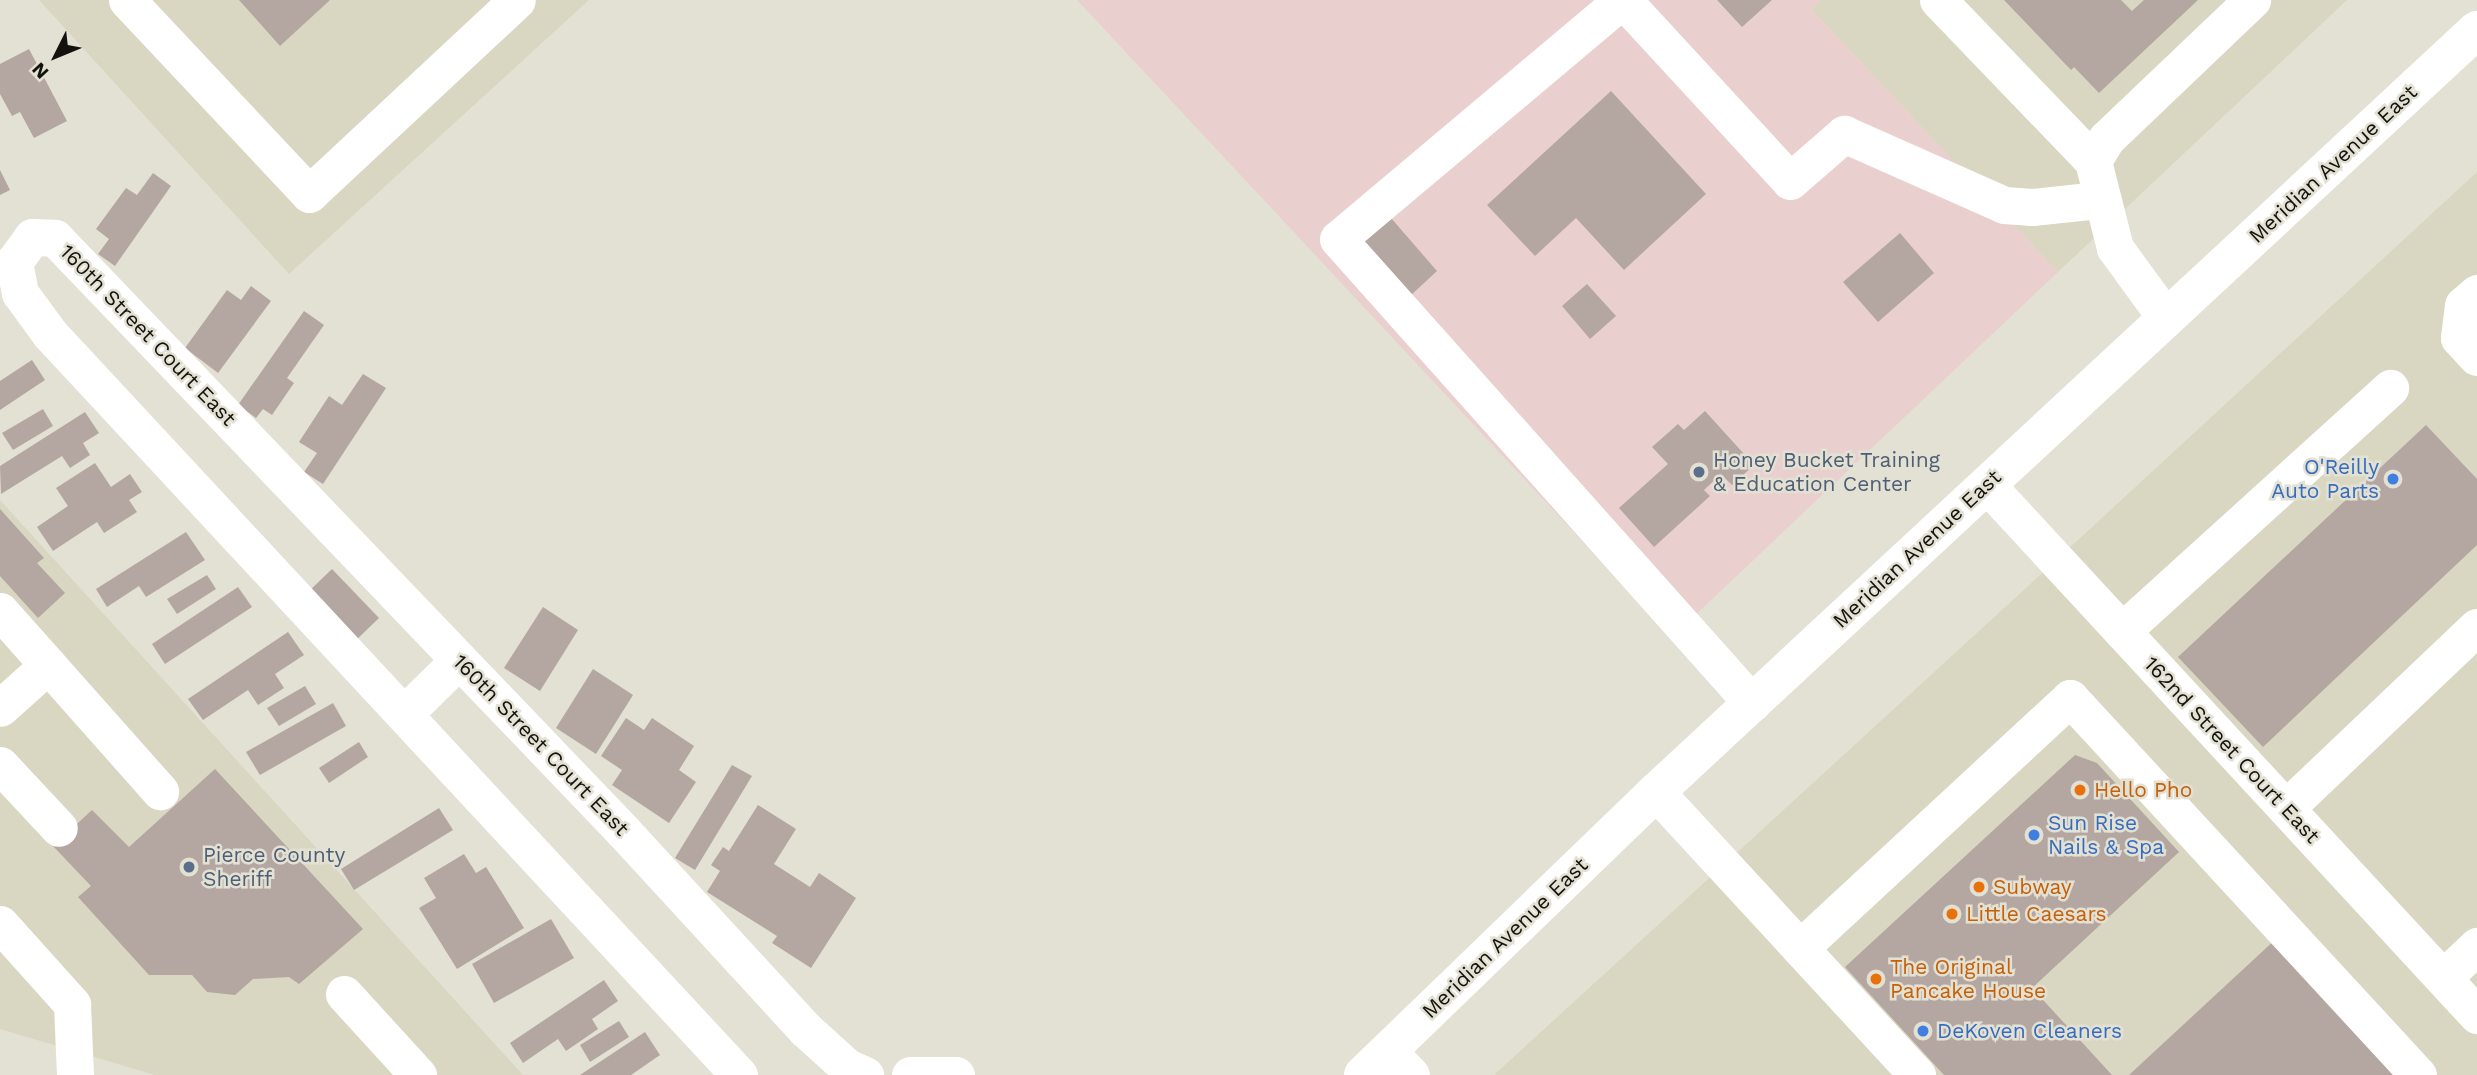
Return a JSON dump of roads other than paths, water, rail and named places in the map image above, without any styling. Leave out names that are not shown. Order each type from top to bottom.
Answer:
[{"type":"main road","name":"Meridian Avenue East","points":[[1387,1067],[1656,792],[2477,30]]},
{"type":"street","points":[[127,0],[309,194],[512,1]]},
{"type":"street","points":[[1752,703],[1338,239],[1623,0],[1790,181],[1844,134],[2004,205],[2032,207],[2099,200]]},
{"type":"street","points":[[1938,0],[2093,161],[2099,200],[2115,248],[2166,318]]},
{"type":"street","points":[[2093,161],[2106,139],[2252,0]]},
{"type":"street","name":"160th Street Court East","points":[[739,1075],[50,334],[20,293],[14,262],[32,237],[55,238],[459,660],[805,1029],[847,1067],[865,1075]]},
{"type":"street","points":[[2477,293],[2463,306],[2459,338],[2477,356]]},
{"type":"street","points":[[2122,631],[2390,388]]},
{"type":"street","name":"162nd Street Court East","points":[[1987,485],[2477,1015]]},
{"type":"street","points":[[0,611],[160,791]]},
{"type":"street","points":[[2286,808],[2477,627]]},
{"type":"street","points":[[404,714],[459,660]]},
{"type":"street","points":[[0,708],[48,665]]},
{"type":"street","points":[[1800,947],[2070,698],[2418,1075]]},
{"type":"street","points":[[0,765],[59,828]]},
{"type":"street","points":[[1656,792],[1917,1075]]},
{"type":"street","points":[[0,923],[72,1004],[75,1075]]},
{"type":"street","points":[[2443,978],[2477,946]]},
{"type":"street","points":[[344,994],[418,1075]]},
{"type":"street","points":[[910,1075],[956,1075]]},
{"type":"place","name":"Honey Bucket Training & Education Center","points":[[1699,472]]},
{"type":"place","name":"O'Reilly Auto Parts","points":[[2393,479]]},
{"type":"place","name":"Hello Pho","points":[[2080,790]]},
{"type":"place","name":"Sun Rise Nails & Spa","points":[[2034,835]]},
{"type":"place","name":"Pierce County Sheriff","points":[[189,867]]},
{"type":"place","name":"Subway","points":[[1979,887]]},
{"type":"place","name":"Little Caesars","points":[[1952,914]]},
{"type":"place","name":"The Original Pancake House","points":[[1876,979]]},
{"type":"place","name":"DeKoven Cleaners","points":[[1923,1031]]}]
